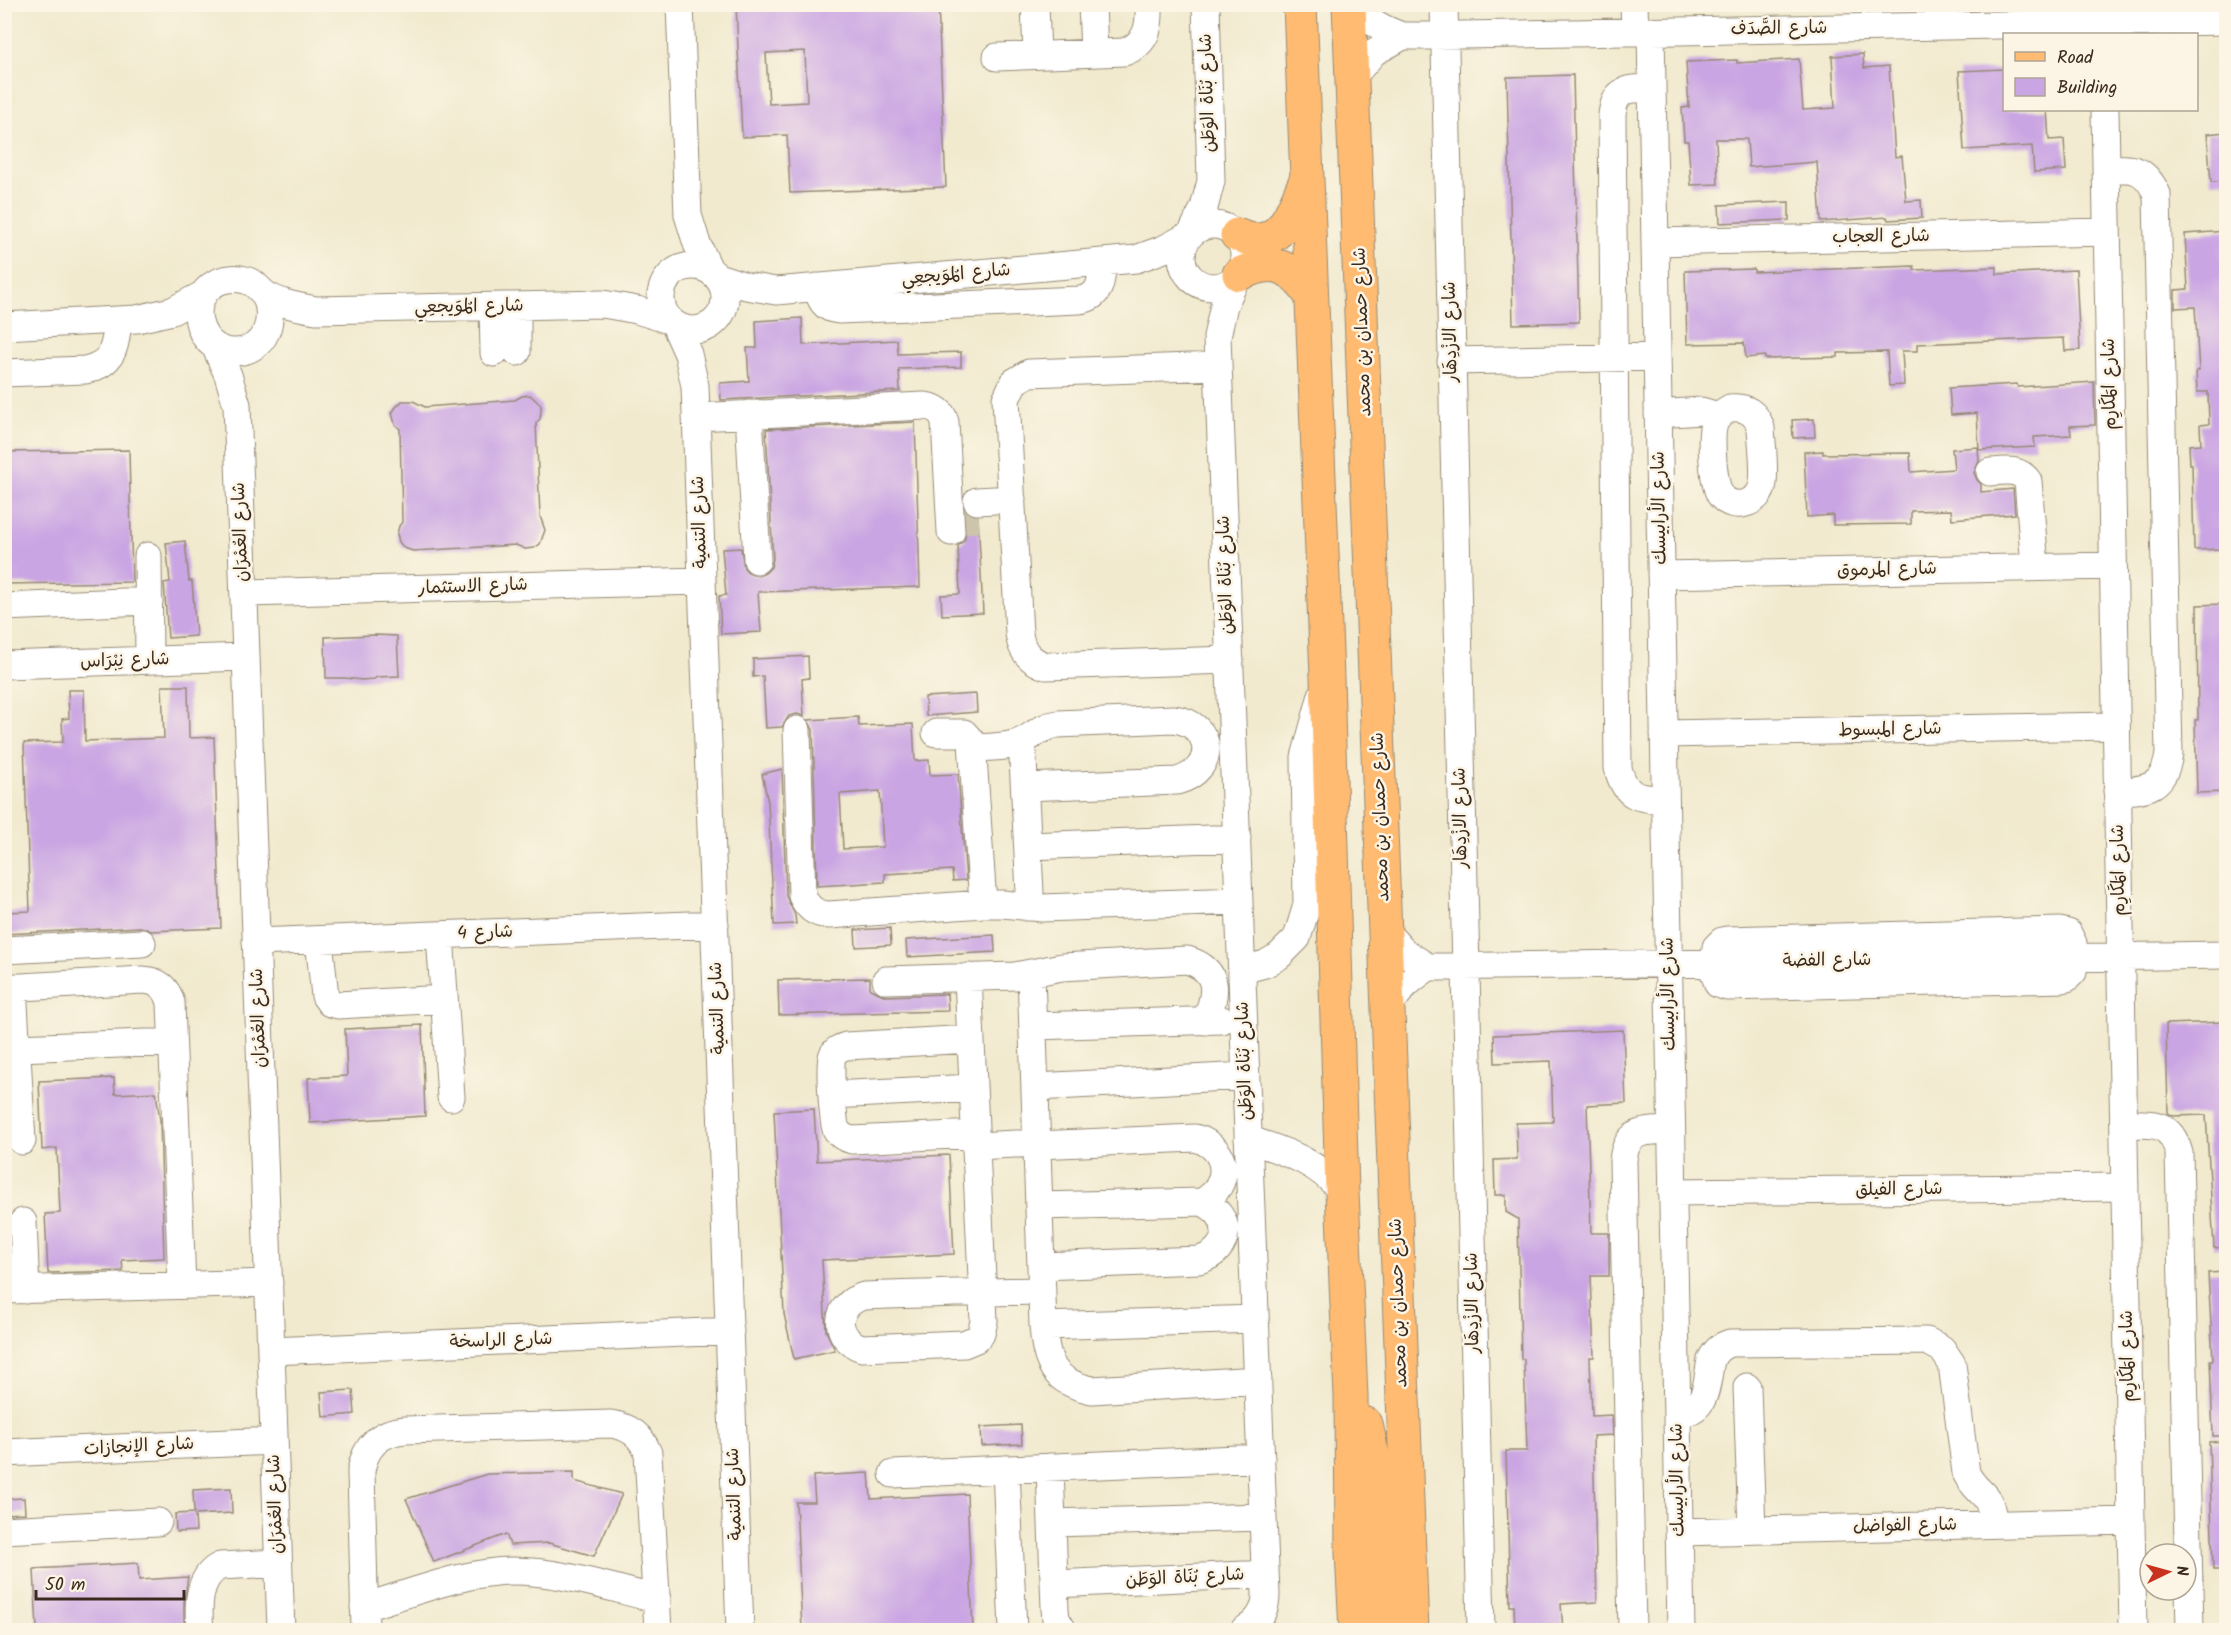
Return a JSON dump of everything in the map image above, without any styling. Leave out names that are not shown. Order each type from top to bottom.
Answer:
[{"type":"main road","points":[[1300,4],[1327,677],[1342,1192],[1351,1396],[1352,1553],[1356,1630]]},
{"type":"main road","name":"شارع حمدان بن محمد","points":[[1351,4],[1412,1630]]},
{"type":"main road","points":[[1235,233],[1254,240],[1262,240],[1277,234],[1292,212],[1306,178]]},
{"type":"main road","points":[[1239,275],[1260,266],[1280,265],[1296,276],[1311,296]]},
{"type":"main road","points":[[1351,1396],[1365,1421],[1373,1452],[1382,1630]]},
{"type":"main road","points":[[1334,1630],[1352,1553]]},
{"type":"street","points":[[680,4],[688,215],[682,245],[662,291],[661,299],[662,306],[672,323],[694,330],[716,320],[725,297],[697,244],[688,215]]},
{"type":"street","points":[[1035,4],[1037,56]]},
{"type":"street","points":[[1092,4],[1094,53]]},
{"type":"street","points":[[997,57],[1124,52],[1141,43],[1149,27],[1149,4]]},
{"type":"street","name":"شارع بُنَاة الوَطَن","points":[[1191,234],[1204,208],[1211,181],[1206,4]]},
{"type":"street","name":"شارع الصَّدَف","points":[[1351,4],[1372,22],[1387,31],[1403,36],[2112,21],[2226,21]]},
{"type":"street","name":"شارع الازْدِهَار","points":[[1443,4],[1481,1630]]},
{"type":"street","name":"شارع الأرابيسك","points":[[1634,4],[1643,32],[1652,89],[1681,1630]]},
{"type":"street","name":"شارع الصَّدَف","points":[[1353,76],[1374,52],[1403,36]]},
{"type":"street","points":[[1652,89],[1624,91],[1613,103],[1618,768],[1621,782],[1628,791],[1647,799],[1665,799]]},
{"type":"street","name":"شارع المَكَارِم","points":[[2105,111],[2133,1630]]},
{"type":"street","points":[[2106,169],[2130,168],[2142,172],[2151,181],[2157,194],[2169,754],[2164,772],[2152,786],[2141,790],[2117,791]]},
{"type":"street","name":"شارع بُنَاة الوَطَن","points":[[1211,181],[1220,207],[1235,233]]},
{"type":"street","points":[[1212,224],[1223,226],[1235,233],[1242,244],[1244,254],[1239,275],[1221,286],[1211,287],[1191,278],[1182,260],[1185,243],[1191,234],[1202,226],[1212,224]]},
{"type":"street","name":"شارع العجاب","points":[[1655,242],[2107,232]]},
{"type":"street","name":"شارع المُوَيجعِي","points":[[714,274],[746,286],[776,291],[1136,259],[1164,249],[1191,234]]},
{"type":"street","name":"شارع المُوَيجعِي","points":[[1136,259],[1163,266],[1191,278]]},
{"type":"street","points":[[670,275],[680,268],[690,266],[714,274]]},
{"type":"street","name":"شارع المُوَيجعِي","points":[[603,304],[637,293],[670,275]]},
{"type":"street","name":"شارع بُنَاة الوَطَن","points":[[1011,1579],[1055,1580],[1265,1574],[1217,337],[1224,305],[1239,275]]},
{"type":"street","points":[[128,320],[173,326],[211,343],[236,352],[256,345],[265,335],[271,314],[265,295],[252,283],[231,278],[211,286],[204,294],[199,305],[198,317],[200,329],[211,343]]},
{"type":"street","name":"شارع بُنَاة الوَطَن","points":[[1191,278],[1208,307],[1217,337]]},
{"type":"street","name":"شارع المُوَيجعِي","points":[[716,320],[747,302],[776,291]]},
{"type":"street","points":[[4,326],[128,320],[172,311],[204,294]]},
{"type":"street","name":"شارع المُوَيجعِي","points":[[265,295],[298,307],[334,311],[603,304],[637,310],[672,323]]},
{"type":"street","points":[[505,306],[506,353]]},
{"type":"street","name":"شارع المُوَيجعِي","points":[[265,335],[299,319],[334,311]]},
{"type":"street","points":[[4,373],[96,368],[105,362],[113,351],[128,320]]},
{"type":"street","name":"شارع التنمية","points":[[695,386],[700,354],[716,320]]},
{"type":"street","name":"شارع التنمية","points":[[672,323],[688,354],[695,386],[740,1630]]},
{"type":"street","name":"شارع العُمْرَان","points":[[237,405],[245,370],[265,335]]},
{"type":"street","name":"شارع العُمْرَان","points":[[211,343],[228,375],[237,405],[281,1630]]},
{"type":"street","points":[[1451,361],[1657,357]]},
{"type":"street","points":[[1218,366],[1038,372],[1021,377],[1009,390],[1006,399],[1019,633],[1024,651],[1039,664],[1055,666],[1230,660]]},
{"type":"street","points":[[696,417],[924,406],[936,408],[945,422],[962,514],[1012,507]]},
{"type":"street","points":[[1658,414],[1701,411],[1718,417]]},
{"type":"street","points":[[749,414],[758,560]]},
{"type":"street","points":[[1990,472],[2014,471],[2028,481],[2035,567]]},
{"type":"street","points":[[148,556],[149,660]]},
{"type":"street","name":"شارع المرموق","points":[[1661,575],[2113,566]]},
{"type":"street","name":"شارع الاستثمار","points":[[244,593],[702,581]]},
{"type":"street","points":[[4,607],[148,601]]},
{"type":"street","name":"شارع نِبْرَاس","points":[[4,665],[246,657]]},
{"type":"street","points":[[1242,970],[1265,964],[1279,956],[1297,938],[1307,905],[1305,757],[1327,677]]},
{"type":"street","points":[[974,748],[1012,745],[1048,726],[1173,719],[1193,724],[1205,742],[1206,753],[1197,772],[1177,781],[1025,787]]},
{"type":"street","name":"شارع المبسوط","points":[[1664,734],[2116,726]]},
{"type":"street","points":[[797,730],[802,896],[809,908],[822,915],[983,904],[1050,908],[1239,901]]},
{"type":"street","points":[[936,733],[964,733],[969,736],[974,748],[983,904]]},
{"type":"street","points":[[1022,741],[1030,892],[1026,907]]},
{"type":"street","points":[[1028,846],[1237,838]]},
{"type":"street","name":"شارع 4","points":[[256,942],[715,924]]},
{"type":"street","points":[[1385,931],[1404,952],[1428,967],[1406,984],[1388,1006]]},
{"type":"street","points":[[440,935],[451,1097]]},
{"type":"street","points":[[319,940],[325,996],[330,1003],[338,1005],[444,999]]},
{"type":"street","points":[[4,950],[142,943]]},
{"type":"street","name":"شارع الفضة","points":[[1428,967],[2226,955]]},
{"type":"street","points":[[886,980],[1031,974],[1062,967],[1187,960],[1204,968],[1214,985],[1215,997],[1205,1021]]},
{"type":"street","points":[[1031,974],[1043,1326],[1048,1360],[1064,1381],[1092,1390],[1258,1380]]},
{"type":"street","points":[[968,978],[970,1039],[976,1140],[983,1292],[984,1327],[976,1339],[964,1344],[862,1348],[848,1340],[840,1325],[844,1309],[849,1303],[864,1296],[983,1292],[1041,1278],[1199,1260],[1208,1258],[1221,1245],[1225,1227],[1217,1211],[1202,1202],[1039,1206]]},
{"type":"street","points":[[22,1141],[17,1048],[9,988],[152,980],[165,989],[169,996],[172,1042],[182,1285]]},
{"type":"street","points":[[1034,1026],[1244,1020]]},
{"type":"street","points":[[970,1039],[842,1047],[834,1053],[830,1062],[832,1095],[835,1127],[841,1136],[852,1140],[976,1140],[1037,1144],[1195,1138],[1204,1140],[1218,1152],[1223,1170],[1223,1178],[1215,1192],[1202,1202]]},
{"type":"street","points":[[17,1048],[172,1042]]},
{"type":"street","points":[[1036,1086],[1246,1076]]},
{"type":"street","points":[[832,1095],[973,1088]]},
{"type":"street","points":[[2124,1124],[2160,1126],[2169,1131],[2176,1140],[2179,1153],[2190,1630]]},
{"type":"street","points":[[1632,1630],[1623,1160],[1628,1140],[1635,1135],[1644,1132],[1671,1131]]},
{"type":"street","points":[[1248,1139],[1295,1156],[1310,1164],[1333,1180],[1342,1192]]},
{"type":"street","name":"شارع الفيلق","points":[[1672,1192],[2125,1187]]},
{"type":"street","points":[[23,1222],[15,1290],[269,1283]]},
{"type":"street","points":[[1043,1326],[1256,1319]]},
{"type":"street","name":"شارع الراسخة","points":[[271,1351],[730,1331]]},
{"type":"street","points":[[1677,1413],[1690,1412],[1700,1404],[1714,1354],[1730,1343],[1927,1341],[1942,1349],[1952,1364],[1966,1473],[1973,1484],[1987,1497],[1991,1505],[1993,1524]]},
{"type":"street","points":[[1746,1387],[1752,1530]]},
{"type":"street","points":[[657,1599],[548,1574],[511,1571],[476,1575],[364,1619],[361,1472],[363,1458],[371,1444],[394,1431],[600,1424],[623,1426],[634,1432],[644,1442],[648,1453],[657,1599],[658,1630]]},
{"type":"street","name":"شارع الإنجازات","points":[[4,1453],[274,1441]]},
{"type":"street","points":[[894,1474],[1261,1458]]},
{"type":"street","points":[[1050,1467],[1056,1619],[1063,1630]]},
{"type":"street","points":[[1006,1469],[1013,1630]]},
{"type":"street","points":[[1053,1523],[1263,1518]]},
{"type":"street","name":"شارع الفواضل","points":[[1679,1532],[2131,1521]]},
{"type":"street","points":[[4,1530],[158,1522]]},
{"type":"street","points":[[200,1630],[201,1593],[208,1574],[220,1566],[278,1563]]},
{"type":"street","points":[[1245,1630],[1257,1622],[1263,1612],[1266,1603],[1265,1574]]},
{"type":"building","points":[[736,4],[938,4],[946,187],[790,193],[787,135],[742,137]],"holes":[[[805,51],[807,102],[769,104],[766,53]]]},
{"type":"building","points":[[1863,54],[1864,68],[1889,66],[1895,157],[1902,156],[1906,201],[1921,200],[1922,218],[1888,220],[1887,217],[1821,222],[1817,162],[1749,167],[1747,139],[1716,139],[1718,184],[1691,185],[1688,141],[1684,141],[1682,108],[1689,107],[1686,62],[1737,60],[1737,63],[1799,59],[1803,110],[1835,108],[1832,56]]},
{"type":"building","points":[[2003,69],[2003,111],[2047,111],[2049,140],[2064,139],[2066,170],[2034,172],[2032,146],[1964,150],[1959,71]]},
{"type":"building","points":[[1573,75],[1579,322],[1513,324],[1507,77]]},
{"type":"building","points":[[2226,132],[2226,181],[2211,182],[2207,134]]},
{"type":"building","points":[[1789,202],[1789,220],[1720,223],[1719,205]]},
{"type":"building","points":[[2226,231],[2226,549],[2194,550],[2192,464],[2190,464],[2189,445],[2201,444],[2200,425],[2209,424],[2208,392],[2197,392],[2196,371],[2199,371],[2195,307],[2175,308],[2175,290],[2188,289],[2185,234]]},
{"type":"building","points":[[1914,266],[1914,270],[1997,267],[1997,274],[2076,270],[2080,350],[2065,351],[2064,338],[1917,344],[1917,351],[1902,351],[1904,385],[1889,386],[1887,352],[1838,353],[1838,357],[1765,359],[1765,356],[1746,358],[1744,343],[1687,344],[1685,271],[1754,269],[1754,272]]},
{"type":"building","points":[[802,318],[803,345],[897,340],[898,354],[961,352],[961,367],[899,369],[900,391],[721,400],[720,383],[749,381],[747,348],[757,348],[756,321]]},
{"type":"building","points":[[2094,382],[2095,425],[2070,426],[2071,435],[2034,437],[2035,447],[1979,450],[1977,413],[1951,415],[1949,388],[2017,384],[2018,387]]},
{"type":"building","points":[[530,395],[541,405],[540,419],[536,423],[540,516],[545,530],[540,544],[534,548],[525,549],[516,545],[413,551],[404,548],[397,534],[402,522],[400,429],[395,424],[392,413],[396,407],[402,401],[413,401],[425,407],[515,400]]},
{"type":"building","points":[[1814,419],[1815,437],[1793,438],[1792,420]]},
{"type":"building","points":[[915,422],[920,587],[758,592],[761,632],[721,634],[719,596],[726,595],[722,549],[741,548],[744,568],[750,574],[758,576],[771,567],[773,559],[766,429]]},
{"type":"building","points":[[1978,447],[1979,461],[1974,473],[1981,484],[1981,492],[2013,489],[2015,514],[1952,519],[1951,510],[1911,511],[1911,524],[1833,525],[1833,515],[1807,517],[1804,452],[1823,451],[1823,454],[1910,453],[1911,472],[1954,469],[1952,449]]},
{"type":"building","points":[[129,450],[132,582],[5,584],[4,452]]},
{"type":"building","points":[[966,511],[978,517],[983,613],[942,615],[941,595],[960,594],[958,546],[965,539]]},
{"type":"building","points":[[185,541],[189,581],[192,581],[196,636],[168,638],[164,583],[170,582],[166,543]]},
{"type":"building","points":[[2226,604],[2226,792],[2197,793],[2195,720],[2198,720],[2197,605]]},
{"type":"building","points":[[397,636],[399,676],[362,680],[326,678],[325,637]]},
{"type":"building","points":[[808,656],[809,678],[802,679],[804,716],[797,714],[789,716],[782,727],[766,728],[763,676],[753,677],[753,659]]},
{"type":"building","points":[[162,686],[188,686],[189,738],[214,737],[221,928],[151,931],[141,927],[4,934],[4,912],[30,911],[24,743],[63,742],[62,719],[69,718],[68,690],[84,690],[85,741],[164,738]]},
{"type":"building","points":[[976,694],[977,712],[926,716],[925,697]]},
{"type":"building","points":[[858,717],[859,726],[913,724],[915,761],[929,760],[930,775],[958,774],[966,880],[953,881],[952,870],[885,874],[885,882],[817,886],[813,730],[808,720]],"holes":[[[880,791],[883,847],[843,849],[840,794]]]},
{"type":"building","points":[[782,769],[786,896],[795,915],[796,924],[774,925],[768,802],[762,774]]},
{"type":"building","points":[[890,928],[891,945],[856,947],[855,930]]},
{"type":"building","points":[[994,935],[995,952],[907,957],[906,940]]},
{"type":"building","points":[[870,978],[870,989],[886,996],[947,994],[948,1011],[779,1015],[778,980]]},
{"type":"building","points":[[2226,1022],[2226,1247],[2214,1248],[2206,1115],[2173,1116],[2168,1113],[2166,1024]]},
{"type":"building","points":[[422,1025],[425,1116],[310,1123],[308,1078],[347,1076],[345,1029]]},
{"type":"building","points":[[1623,1030],[1626,1103],[1587,1105],[1591,1233],[1609,1233],[1609,1276],[1591,1276],[1594,1357],[1590,1357],[1592,1416],[1612,1415],[1613,1435],[1593,1436],[1597,1602],[1561,1604],[1563,1630],[1515,1630],[1514,1606],[1510,1606],[1506,1451],[1527,1451],[1524,1359],[1521,1359],[1518,1219],[1506,1212],[1506,1195],[1495,1195],[1494,1160],[1517,1159],[1516,1123],[1553,1122],[1551,1061],[1495,1063],[1494,1035]]},
{"type":"building","points":[[114,1078],[115,1094],[156,1092],[160,1120],[164,1258],[122,1260],[123,1271],[48,1273],[45,1214],[60,1213],[57,1148],[42,1150],[39,1081]]},
{"type":"building","points":[[814,1109],[817,1161],[949,1155],[954,1254],[822,1260],[826,1331],[835,1350],[794,1359],[784,1314],[774,1111]]},
{"type":"building","points":[[2226,1272],[2226,1436],[2213,1436],[2210,1360],[2213,1360],[2208,1273]]},
{"type":"building","points":[[353,1390],[355,1414],[323,1417],[321,1392]]},
{"type":"building","points":[[1021,1425],[1022,1444],[982,1446],[981,1427]]},
{"type":"building","points":[[2226,1441],[2226,1570],[2213,1570],[2209,1442]]},
{"type":"building","points":[[574,1472],[574,1481],[622,1494],[594,1556],[549,1543],[510,1545],[506,1534],[434,1562],[406,1499],[487,1474]]},
{"type":"building","points":[[869,1473],[871,1499],[967,1494],[973,1630],[802,1630],[796,1502],[815,1502],[813,1476]]},
{"type":"building","points":[[231,1488],[232,1513],[195,1515],[196,1531],[176,1532],[175,1514],[194,1513],[193,1490]]},
{"type":"building","points":[[24,1498],[25,1513],[5,1514],[4,1499]]},
{"type":"building","points":[[138,1563],[139,1580],[188,1577],[184,1602],[184,1630],[37,1630],[34,1569]]},
{"type":"tunnel","points":[[963,520],[979,519]]}]
